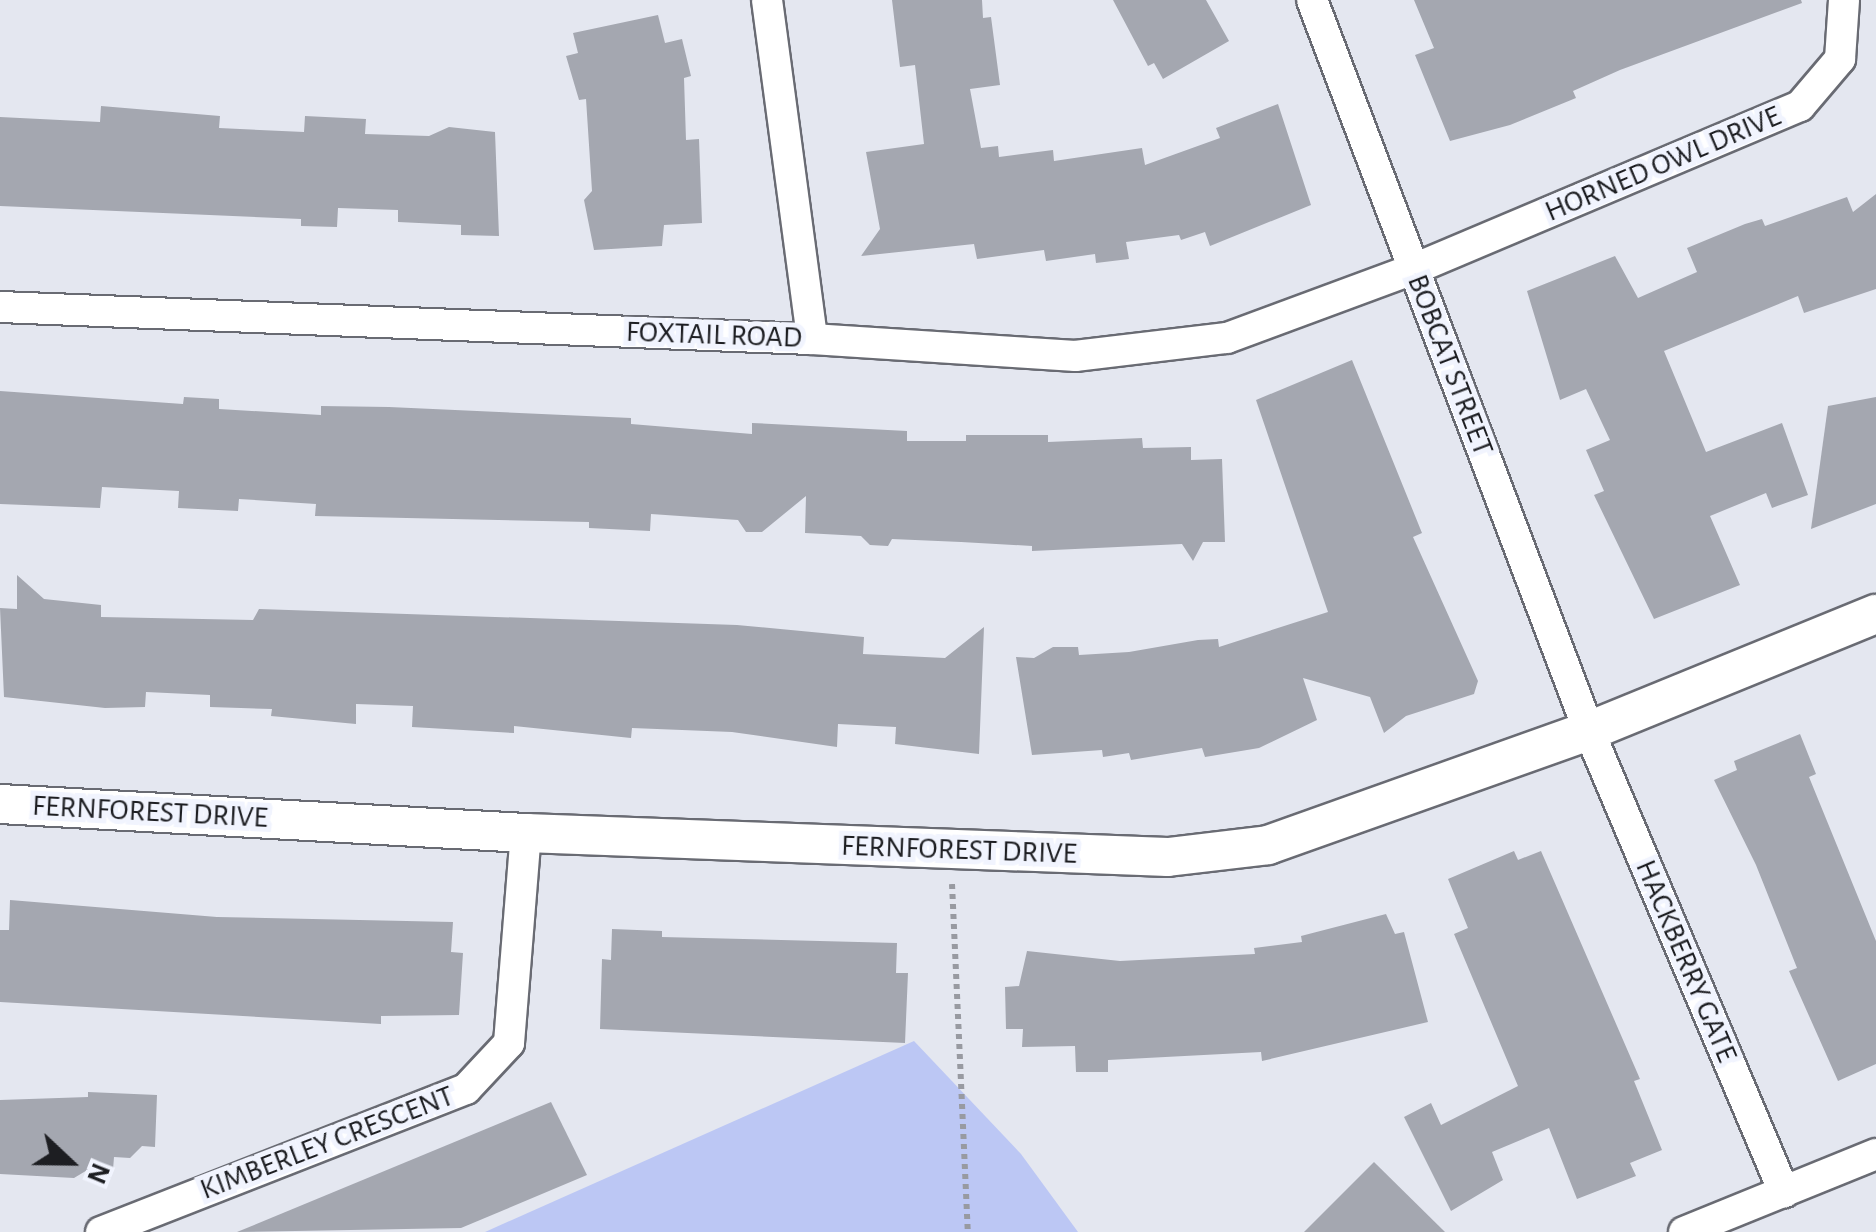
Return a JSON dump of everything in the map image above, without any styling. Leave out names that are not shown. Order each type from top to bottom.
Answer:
[{"type":"street","points":[[767,0],[812,338]]},
{"type":"street","name":"BOBCAT STREET","points":[[1312,0],[1589,731]]},
{"type":"street","name":"HORNED OWL DRIVE","points":[[1414,269],[1800,106],[1840,59],[1844,0]]},
{"type":"street","name":"FOXTAIL ROAD","points":[[0,307],[812,338],[1075,356],[1227,338],[1414,269]]},
{"type":"street","name":"FERNFOREST DRIVE","points":[[0,804],[526,833],[1168,857],[1268,845],[1589,731],[1876,614]]},
{"type":"street","name":"HACKBERRY GATE","points":[[1589,731],[1784,1192]]},
{"type":"street","name":"KIMBERLEY CRESCENT","points":[[101,1232],[466,1088],[508,1043],[526,833]]},
{"type":"street","points":[[1684,1232],[1876,1154]]},
{"type":"path","points":[[949,850],[968,1232]]},
{"type":"shaded area","points":[[914,1041],[1021,1154],[1078,1232],[485,1232]]},
{"type":"building","points":[[892,0],[982,0],[983,18],[991,17],[1000,85],[970,89],[981,148],[998,146],[999,157],[1053,150],[1054,161],[1142,148],[1145,165],[1220,138],[1216,128],[1278,104],[1311,205],[1210,246],[1205,232],[1181,240],[1179,235],[1126,242],[1129,259],[1096,263],[1095,254],[1046,261],[1044,250],[977,259],[974,244],[861,256],[880,229],[866,152],[924,144],[915,65],[900,67]]},
{"type":"building","points":[[1113,0],[1206,0],[1229,41],[1163,79],[1154,63],[1148,66]]},
{"type":"building","points":[[1414,0],[1802,3],[1620,70],[1573,91],[1576,98],[1510,125],[1450,141],[1415,55],[1434,48]]},
{"type":"building","points":[[658,15],[665,43],[682,39],[691,76],[684,78],[686,140],[699,139],[702,223],[664,225],[662,246],[594,250],[584,200],[592,191],[586,99],[579,100],[566,56],[578,53],[573,33]]},
{"type":"building","points":[[101,106],[220,116],[219,128],[304,132],[305,116],[366,119],[365,134],[429,136],[449,127],[495,132],[499,236],[461,235],[461,225],[398,222],[398,210],[338,208],[337,227],[301,226],[301,219],[0,206],[0,117],[100,122]]},
{"type":"building","points":[[1876,194],[1876,289],[1804,313],[1798,296],[1664,351],[1706,452],[1782,423],[1808,495],[1772,508],[1766,493],[1710,516],[1740,585],[1654,619],[1594,495],[1604,491],[1586,450],[1610,440],[1586,389],[1560,400],[1527,291],[1615,256],[1638,298],[1697,272],[1687,248],[1745,224],[1762,219],[1765,226],[1847,197],[1853,212]]},
{"type":"building","points":[[1352,360],[1422,533],[1413,537],[1478,681],[1474,694],[1406,716],[1384,733],[1370,697],[1303,678],[1317,720],[1259,748],[1205,757],[1202,748],[1131,760],[1129,753],[1103,757],[1102,750],[1032,755],[1016,657],[1034,658],[1053,647],[1078,647],[1079,655],[1218,639],[1219,647],[1328,612],[1256,400]]},
{"type":"building","points":[[0,391],[183,404],[184,397],[219,399],[219,409],[321,415],[321,406],[389,407],[631,418],[631,424],[752,434],[752,423],[907,431],[907,441],[966,441],[966,435],[1048,435],[1048,442],[1142,438],[1143,448],[1191,447],[1191,460],[1222,459],[1225,542],[1203,542],[1193,561],[1182,544],[1032,551],[1032,546],[892,539],[888,546],[870,545],[861,536],[805,533],[806,496],[762,532],[746,532],[738,520],[651,514],[650,531],[589,528],[589,522],[315,516],[316,504],[239,499],[238,511],[178,508],[179,491],[102,487],[100,508],[0,504]]},
{"type":"building","points":[[1876,397],[1876,504],[1811,529],[1828,406]]},
{"type":"building","points":[[17,575],[44,599],[101,605],[101,617],[253,620],[259,609],[737,625],[864,637],[863,654],[945,658],[984,627],[979,754],[895,744],[896,727],[838,724],[837,747],[732,732],[632,728],[631,738],[514,726],[514,733],[412,727],[413,706],[356,704],[356,724],[271,716],[272,709],[210,707],[210,695],[146,692],[145,707],[105,708],[4,697],[0,608],[17,609]]},
{"type":"building","points":[[1800,734],[1816,774],[1809,777],[1876,941],[1876,1064],[1838,1081],[1789,971],[1797,968],[1756,865],[1714,780],[1737,770],[1734,761]]},
{"type":"building","points":[[1514,851],[1518,860],[1541,851],[1640,1079],[1634,1081],[1662,1150],[1630,1163],[1636,1176],[1577,1199],[1549,1128],[1492,1152],[1503,1180],[1451,1211],[1404,1117],[1431,1103],[1441,1125],[1518,1086],[1454,934],[1468,928],[1448,879]]},
{"type":"building","points":[[10,900],[217,917],[453,922],[451,952],[463,953],[459,1015],[381,1016],[381,1024],[0,1002],[0,930],[9,930]]},
{"type":"building","points":[[1386,914],[1395,934],[1404,932],[1428,1022],[1262,1061],[1261,1052],[1108,1060],[1108,1072],[1076,1072],[1075,1046],[1022,1047],[1023,1029],[1006,1029],[1005,987],[1019,986],[1027,951],[1120,961],[1255,954],[1254,948],[1302,942],[1301,936]]},
{"type":"building","points":[[612,929],[662,931],[662,937],[897,943],[896,973],[908,973],[905,1043],[600,1029],[602,959],[611,960]]},
{"type":"building","points":[[88,1092],[157,1095],[155,1147],[142,1146],[130,1158],[114,1157],[113,1170],[89,1169],[74,1178],[0,1174],[0,1100],[88,1097]]},
{"type":"building","points":[[551,1102],[587,1175],[461,1228],[237,1232]]},
{"type":"building","points":[[1374,1162],[1445,1232],[1304,1232]]}]
